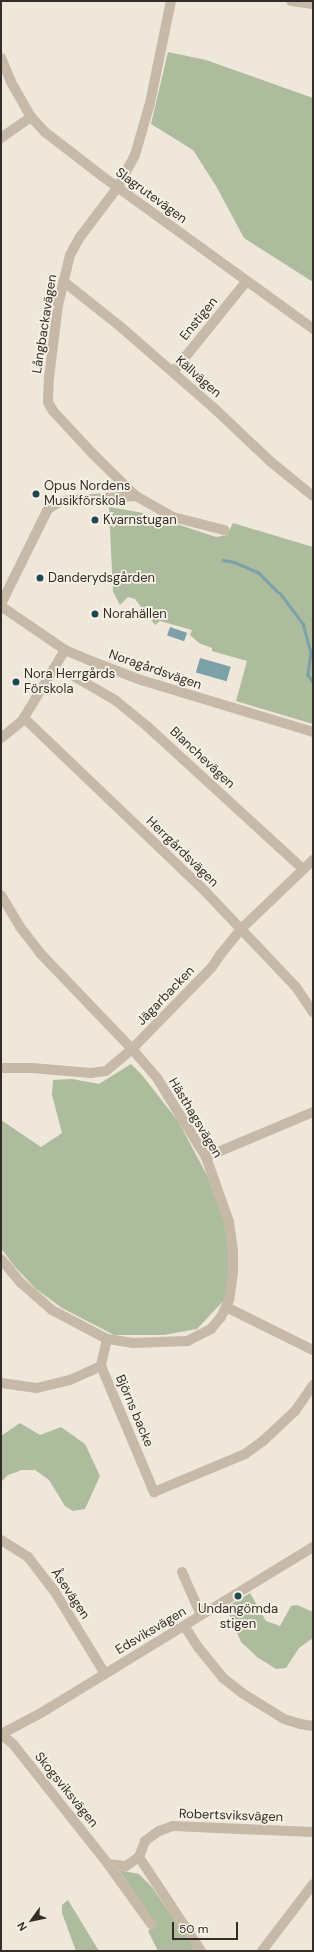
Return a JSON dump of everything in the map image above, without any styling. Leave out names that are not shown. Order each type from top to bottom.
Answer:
[{"type":"street","name":"Långbackavägen","points":[[136,496],[93,454],[53,411],[48,402],[52,348],[63,281],[70,254],[80,237],[118,187],[135,155],[150,103],[171,1]]},
{"type":"street","points":[[291,1],[313,4]]},
{"type":"street","name":"Slagrutevägen","points":[[1,58],[11,82],[31,117],[46,132],[246,282],[313,330]]},
{"type":"street","points":[[1,138],[31,117]]},
{"type":"street","name":"Källvägen","points":[[63,281],[122,328],[215,409],[271,462],[313,496]]},
{"type":"street","name":"Enstigen","points":[[173,372],[246,282]]},
{"type":"street","points":[[1,605],[48,509],[61,501],[136,496],[173,517],[224,530]]},
{"type":"street","name":"Noragårdsvägen","points":[[1,605],[64,650],[141,680],[313,732]]},
{"type":"street","points":[[1,738],[24,718],[64,650]]},
{"type":"street","name":"Blanchevägen","points":[[75,677],[115,700],[148,727],[303,869]]},
{"type":"street","name":"Herrgårdsvägen","points":[[24,718],[201,888],[296,987],[313,1012]]},
{"type":"street","name":"Jägarbacken","points":[[1,1068],[32,1068],[91,1073],[106,1071],[132,1049],[212,967],[240,930],[313,860]]},
{"type":"street","name":"Hästhagsvägen","points":[[1,895],[20,927],[40,953],[132,1049],[156,1078],[206,1157],[229,1222],[232,1243],[233,1273],[229,1300],[211,1329],[187,1341],[133,1343],[107,1339],[52,1310],[21,1284],[1,1259]]},
{"type":"street","points":[[206,1157],[313,1112]]},
{"type":"street","points":[[226,1307],[313,1350]]},
{"type":"street","name":"Björns backe","points":[[107,1339],[101,1366],[154,1492],[245,1454],[263,1441],[295,1411],[313,1385]]},
{"type":"street","points":[[1,1383],[37,1388],[70,1380],[101,1366]]},
{"type":"street","name":"Åsevägen","points":[[1,1540],[28,1557],[55,1592],[105,1674]]},
{"type":"street","name":"Edsviksvägen","points":[[1,1734],[41,1713],[185,1627],[201,1615],[313,1547]]},
{"type":"street","points":[[182,1572],[201,1615]]},
{"type":"street","points":[[185,1627],[198,1647],[223,1678],[242,1693],[284,1719],[313,1726]]},
{"type":"street","name":"Skogsviksvägen","points":[[1,1734],[13,1744],[108,1864],[152,1925]]},
{"type":"street","name":"Robertsviksvägen","points":[[139,1857],[145,1841],[159,1831],[173,1826],[313,1832]]},
{"type":"street","points":[[108,1864],[126,1866],[139,1857],[201,1951]]},
{"type":"street","points":[[262,1951],[313,1884]]},
{"type":"green space","points":[[168,52],[206,60],[313,98],[313,282],[244,238],[216,186],[193,150],[151,124]]},
{"type":"green space","points":[[109,507],[143,513],[216,537],[227,535],[233,523],[313,547],[313,724],[236,701],[247,661],[212,651],[212,648],[199,643],[190,635],[192,630],[160,621],[155,625],[135,599],[128,597],[120,605],[113,592]]},
{"type":"green space","points":[[131,1064],[142,1075],[178,1121],[208,1177],[224,1222],[232,1264],[228,1296],[197,1329],[164,1335],[114,1335],[62,1308],[36,1289],[14,1266],[1,1248],[1,1120],[41,1147],[62,1133],[52,1095],[53,1080],[72,1079],[99,1084]]},
{"type":"green space","points":[[20,1423],[40,1435],[61,1427],[85,1444],[100,1476],[85,1509],[73,1511],[65,1506],[49,1480],[35,1470],[22,1470],[8,1475],[1,1482],[1,1436]]},
{"type":"green space","points":[[250,1593],[266,1621],[280,1626],[291,1606],[297,1605],[313,1612],[313,1638],[299,1648],[286,1668],[276,1669],[257,1657],[241,1642],[226,1607]]},
{"type":"green space","points":[[119,1870],[139,1874],[152,1887],[196,1951],[158,1951],[148,1931],[155,1925]]},
{"type":"green space","points":[[68,1900],[99,1951],[76,1951],[62,1913],[62,1905]]},
{"type":"water","points":[[170,627],[187,633],[184,641],[167,636]]},
{"type":"water","points":[[200,658],[231,667],[227,681],[196,672]]},
{"type":"waterway","points":[[223,560],[234,562],[258,572],[278,592]]},
{"type":"waterway","points":[[280,593],[303,623],[311,653],[308,675],[313,682]]},
{"type":"place","name":"Opus Nordens Musikförskola","points":[[36,494]]},
{"type":"place","name":"Kvarnstugan","points":[[95,520]]},
{"type":"place","name":"Danderydsgården","points":[[40,578]]},
{"type":"place","name":"Norahällen","points":[[95,614]]},
{"type":"place","name":"Nora Herrgårds Förskola","points":[[16,682]]},
{"type":"place","name":"Undangömda stigen","points":[[238,1596]]}]
